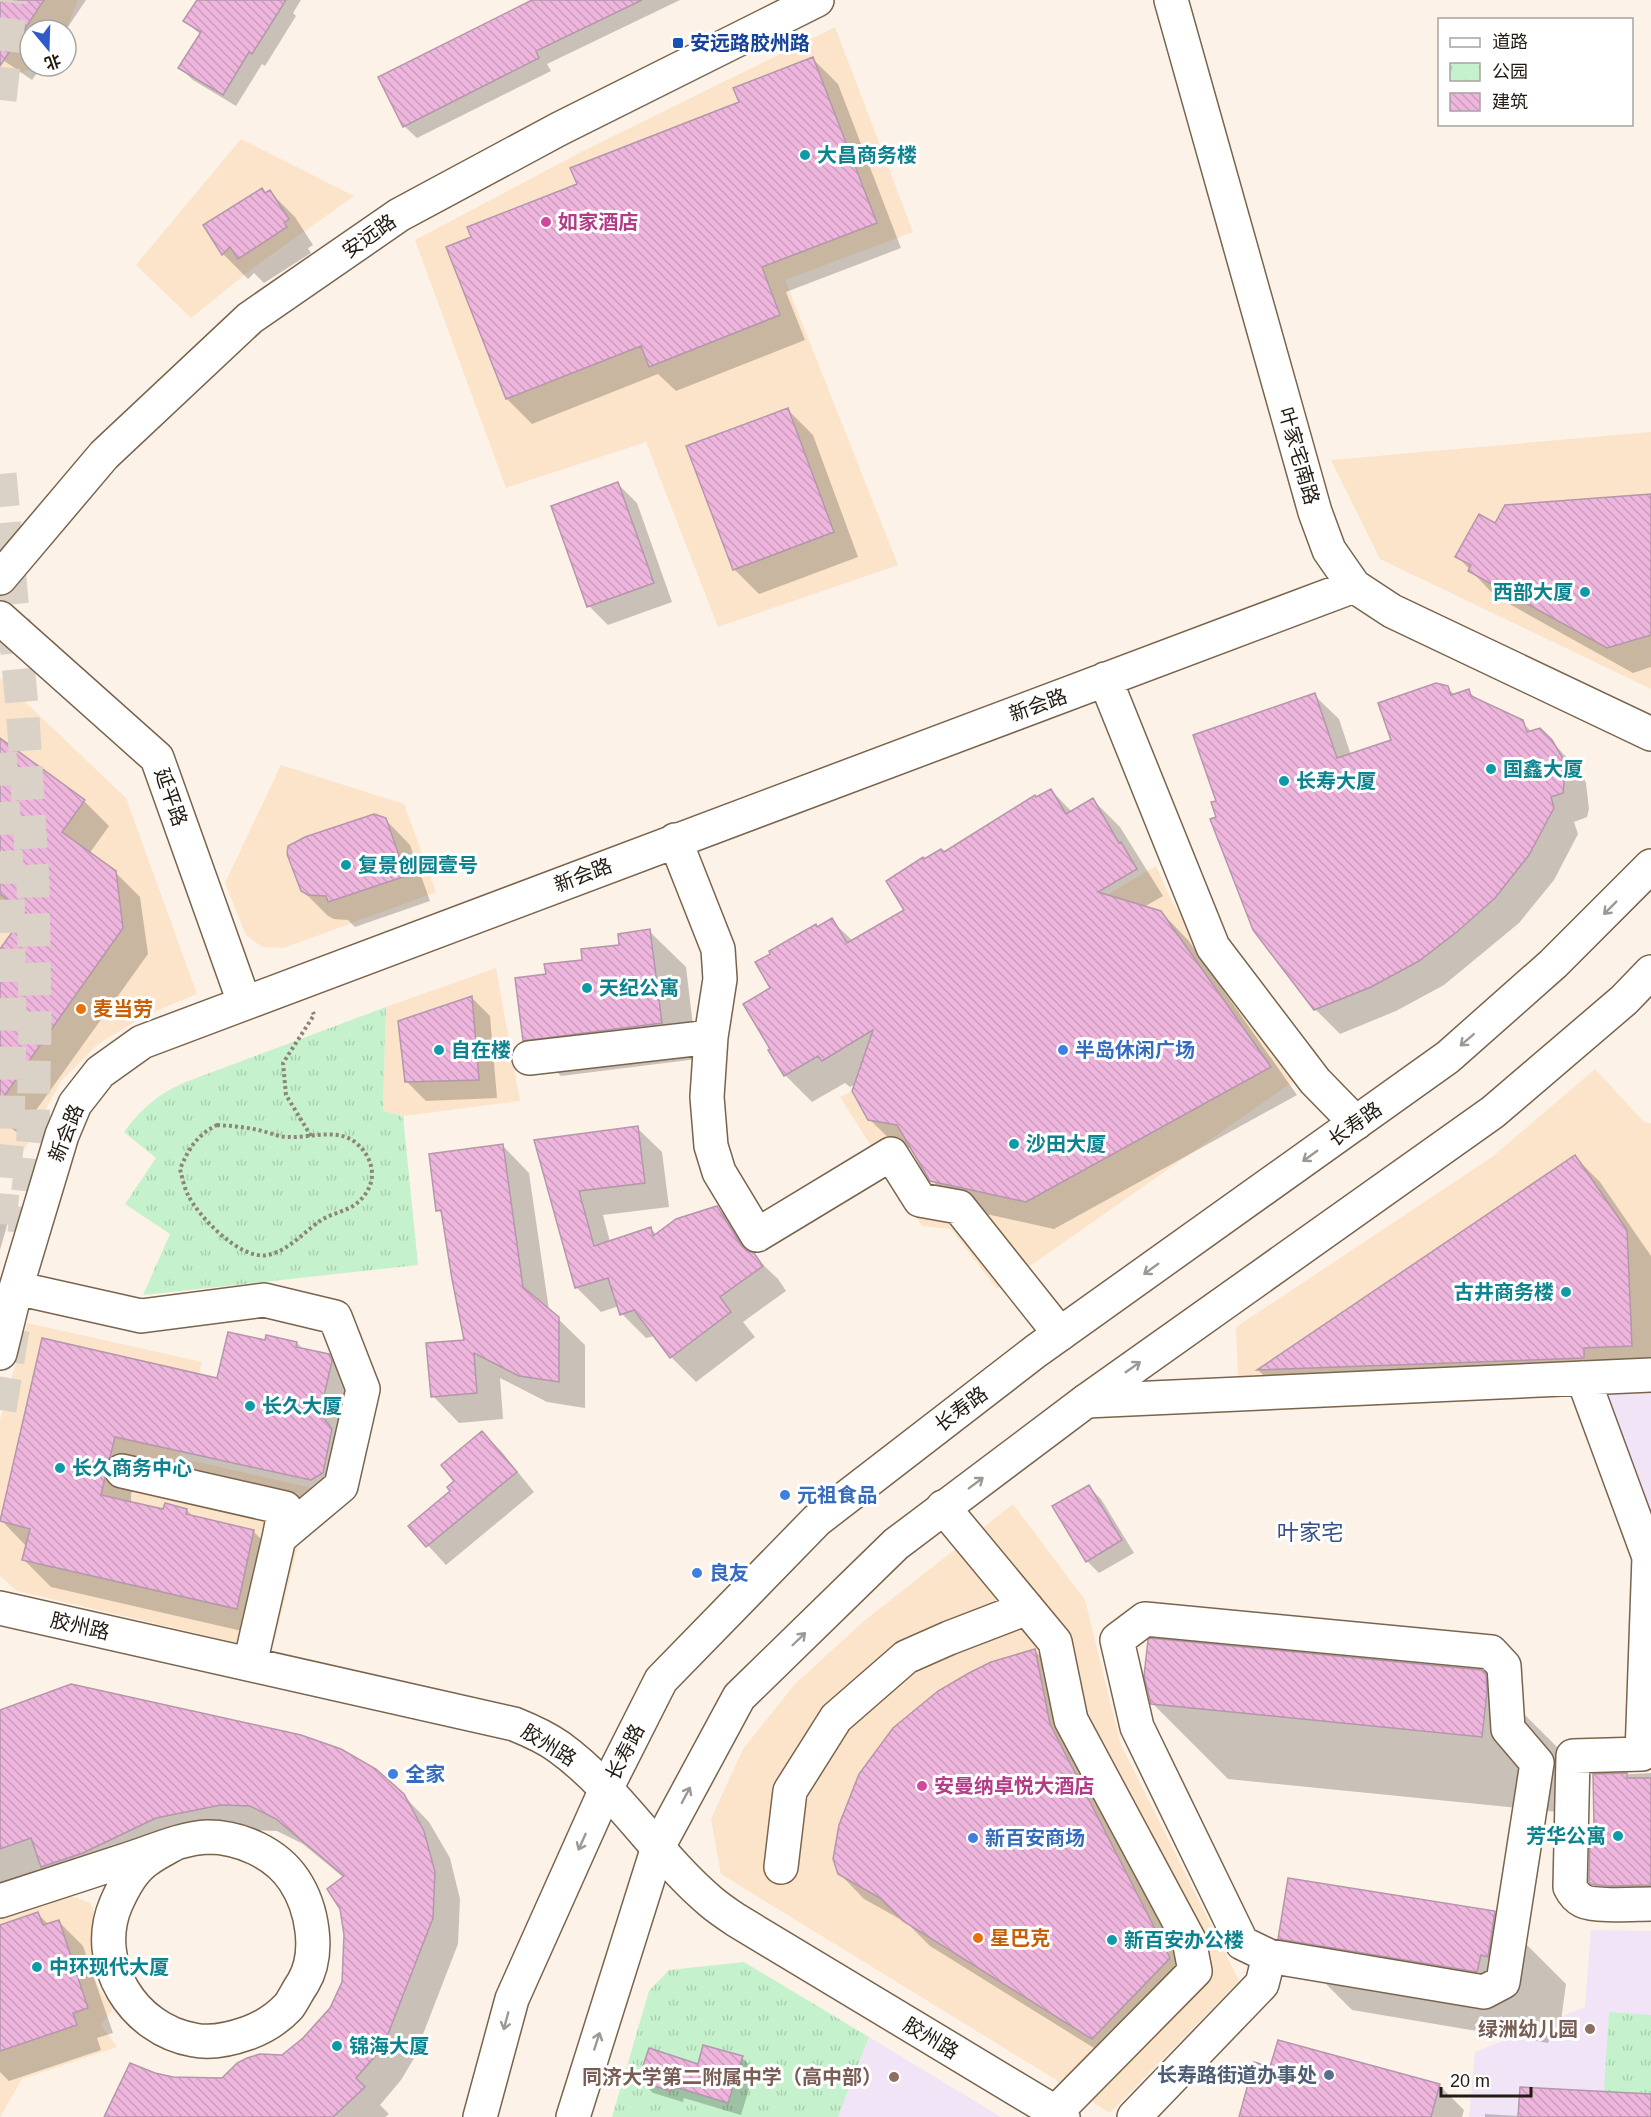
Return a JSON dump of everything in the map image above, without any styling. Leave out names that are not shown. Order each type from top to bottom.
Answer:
[{"type":"street","name":"安远路","points":[[0,578],[104,455],[250,318],[399,215],[559,129],[817,0]]},
{"type":"street","name":"叶家宅南路","points":[[1170,0],[1315,512],[1329,550],[1354,586],[1392,611],[1651,734]]},
{"type":"street","name":"新会路","points":[[0,1353],[16,1288],[62,1135],[75,1104],[100,1072],[142,1042],[1354,586]]},
{"type":"street","name":"延平路","points":[[0,618],[157,758],[244,1002]]},
{"type":"street","points":[[1105,679],[1213,947],[1316,1081],[1356,1123]]},
{"type":"street","points":[[675,840],[718,949],[720,979],[711,1037],[706,1097],[711,1146],[719,1172],[757,1235],[891,1154],[920,1200],[959,1207],[1060,1334]]},
{"type":"street","name":"长寿路","points":[[480,2117],[512,1999],[606,1789],[662,1680],[817,1520],[1060,1334],[1448,1057],[1553,964],[1651,866]]},
{"type":"street","points":[[573,2117],[658,1847],[739,1697],[896,1544],[1086,1401],[1493,1112],[1624,1000],[1651,972]]},
{"type":"street","points":[[529,1058],[711,1037]]},
{"type":"street","points":[[16,1288],[141,1316],[264,1300],[335,1317],[363,1389],[341,1486],[279,1538]]},
{"type":"street","points":[[1086,1401],[1651,1375]]},
{"type":"street","points":[[1583,1378],[1649,1557],[1646,1754],[1573,1756],[1570,1887],[1574,1895],[1582,1901],[1651,1904]]},
{"type":"street","points":[[122,1471],[285,1508],[250,1664]]},
{"type":"street","points":[[944,1507],[1055,1642],[1071,1720],[1189,1940],[1195,1971],[1059,2115]]},
{"type":"street","name":"胶州路","points":[[0,1608],[514,1724],[536,1733],[558,1746],[606,1789],[710,1901],[736,1920],[1059,2115]]},
{"type":"street","points":[[781,1867],[790,1791],[836,1718],[906,1657],[1027,1608]]},
{"type":"street","points":[[1145,1619],[1491,1653],[1504,1666],[1508,1730],[1537,1763],[1503,1982],[1484,1992],[1269,1956],[1242,1943],[1137,1727],[1117,1640],[1145,1619]]},
{"type":"street","points":[[0,1901],[174,1844],[207,1837],[239,1841],[270,1856],[293,1879],[309,1909],[313,1943],[306,1977],[288,2006],[262,2028],[229,2040],[195,2041],[162,2030],[135,2009],[117,1981],[108,1949],[111,1916],[123,1886],[145,1861],[174,1844]]},
{"type":"street","points":[[95,1870],[109,1872],[118,1878],[123,1886]]},
{"type":"street","points":[[1134,2117],[1262,1984],[1269,1956]]},
{"type":"path","points":[[301,981],[314,1015],[283,1063],[286,1095],[311,1136]]},
{"type":"path","points":[[217,1125],[240,1126],[286,1137],[311,1136],[333,1134],[354,1141],[369,1158],[374,1175],[366,1196],[351,1207],[327,1216],[309,1228],[293,1244],[268,1255],[250,1254],[233,1245],[207,1221],[188,1195],[180,1169],[189,1149],[202,1133],[217,1125]]},
{"type":"shaded area","points":[[0,0],[78,0],[71,18],[18,18],[18,74],[0,80]]},
{"type":"shaded area","points":[[835,27],[913,232],[785,280],[898,565],[718,627],[646,442],[506,488],[415,240],[583,151]]},
{"type":"shaded area","points":[[241,139],[354,196],[253,268],[191,318],[136,265]]},
{"type":"shaded area","points":[[1651,432],[1651,689],[1380,559],[1331,460]]},
{"type":"shaded area","points":[[0,678],[126,798],[197,994],[146,1015],[98,1044],[61,1081],[22,1154],[0,1146]]},
{"type":"shaded area","points":[[281,765],[404,804],[436,892],[284,948],[262,947],[246,935],[225,883]]},
{"type":"shaded area","name":"半岛休闲广场","points":[[1156,866],[1172,902],[1297,1079],[997,1289],[951,1229],[922,1226],[840,1097],[852,1091],[872,1033]]},
{"type":"shaded area","points":[[496,968],[520,1101],[403,1116],[383,1111],[386,1007]]},
{"type":"shaded area","points":[[1595,1069],[1645,1123],[1651,1123],[1651,1362],[1238,1381],[1236,1327],[1492,1157]]},
{"type":"shaded area","points":[[27,1323],[202,1362],[180,1458],[312,1488],[272,1651],[17,1591],[0,1576],[0,1420]]},
{"type":"shaded area","points":[[1651,1393],[1651,1511],[1607,1394]]},
{"type":"shaded area","points":[[1013,1504],[1085,1600],[1121,1745],[1239,1981],[1110,2113],[721,1874],[711,1819],[743,1749],[795,1684],[865,1620]]},
{"type":"shaded area","points":[[57,1897],[76,1897],[90,1903],[96,1915],[91,1966],[98,1987],[113,2009],[101,2025],[117,2047],[22,2079],[0,2117],[0,1916]]},
{"type":"shaded area","name":"绿洲幼儿园","points":[[1591,1930],[1651,1931],[1651,2117],[1469,2117],[1475,2052],[1585,2007]]},
{"type":"shaded area","name":"同济大学第二附属中学（高中部）","points":[[869,2037],[1001,2117],[838,2117]]},
{"type":"green space","points":[[386,1007],[383,1111],[403,1116],[418,1265],[143,1295],[170,1234],[125,1204],[156,1158],[124,1132],[143,1109],[183,1083]]},
{"type":"green space","points":[[744,1962],[869,2037],[838,2117],[612,2117],[649,1991],[669,1970]]},
{"type":"green space","points":[[1609,2012],[1651,2015],[1651,2094],[1604,2091]]},
{"type":"building","points":[[0,0],[44,0],[32,18],[18,18],[18,39],[0,66]]},
{"type":"building","points":[[197,0],[286,0],[252,54],[249,52],[223,95],[178,68],[201,32],[183,21]]},
{"type":"building","points":[[532,0],[642,0],[536,51],[539,58],[403,127],[378,77]]},
{"type":"building","points":[[813,57],[877,223],[762,267],[780,315],[649,367],[641,346],[506,399],[446,247],[471,237],[467,227],[577,184],[570,168],[739,102],[733,88]]},
{"type":"building","points":[[262,188],[265,193],[270,190],[289,219],[284,223],[287,227],[238,259],[230,247],[222,255],[203,225]]},
{"type":"building","points":[[788,408],[834,532],[733,570],[686,446]]},
{"type":"building","points":[[618,482],[654,583],[587,607],[551,506]]},
{"type":"building","name":"西部大厦","points":[[1651,494],[1651,635],[1607,648],[1468,571],[1471,565],[1455,557],[1479,514],[1495,523],[1505,505]]},
{"type":"building","points":[[1436,683],[1448,686],[1451,695],[1469,689],[1471,696],[1523,720],[1527,732],[1540,728],[1552,740],[1562,757],[1565,775],[1563,793],[1551,797],[1554,808],[1529,855],[1495,898],[1458,931],[1419,961],[1371,987],[1314,1010],[1253,930],[1210,819],[1216,817],[1211,802],[1216,801],[1193,735],[1315,693],[1337,758],[1391,740],[1378,703]]},
{"type":"building","points":[[0,738],[85,800],[62,832],[116,871],[123,928],[0,1102],[0,949],[26,913],[0,894]]},
{"type":"building","name":"半岛休闲广场","points":[[1051,789],[1066,814],[1093,798],[1137,869],[1098,892],[1161,911],[1271,1067],[1026,1202],[930,1181],[897,1125],[868,1120],[852,1091],[873,1030],[822,1061],[818,1056],[784,1076],[743,1004],[770,988],[755,962],[770,954],[769,951],[816,924],[817,927],[832,918],[847,943],[904,910],[886,881],[923,857],[924,859],[941,849],[944,852],[1035,795],[1036,797]]},
{"type":"building","name":"复景创园壹号","points":[[374,814],[386,818],[406,876],[328,902],[326,896],[308,895],[301,891],[287,854],[288,846],[305,837]]},
{"type":"building","name":"天纪公寓","points":[[650,929],[662,1023],[523,1041],[515,978],[546,974],[544,964],[582,960],[581,949],[619,945],[618,934]]},
{"type":"building","name":"自在楼","points":[[472,996],[479,1080],[405,1082],[398,1021]]},
{"type":"building","points":[[638,1126],[645,1183],[579,1191],[594,1246],[651,1227],[653,1236],[676,1219],[717,1206],[741,1245],[747,1251],[754,1253],[763,1266],[720,1297],[731,1312],[670,1358],[634,1310],[620,1315],[608,1278],[575,1288],[534,1140]]},
{"type":"building","points":[[503,1144],[523,1287],[559,1317],[559,1382],[519,1376],[474,1353],[477,1393],[431,1397],[426,1343],[464,1340],[441,1210],[436,1211],[429,1154]]},
{"type":"building","points":[[1575,1155],[1627,1230],[1632,1346],[1584,1348],[1584,1358],[1257,1370]]},
{"type":"building","name":"长久商务中心","points":[[228,1332],[265,1340],[266,1335],[297,1342],[296,1347],[329,1354],[332,1361],[320,1413],[332,1429],[323,1473],[311,1480],[115,1437],[110,1457],[104,1466],[105,1478],[101,1495],[163,1509],[165,1503],[187,1509],[186,1514],[254,1530],[237,1609],[22,1560],[30,1529],[0,1521],[42,1338],[217,1378]]},
{"type":"building","points":[[482,1431],[517,1472],[426,1547],[408,1526],[450,1491],[447,1487],[454,1481],[441,1465]]},
{"type":"building","points":[[1089,1485],[1122,1540],[1086,1562],[1052,1506]]},
{"type":"building","points":[[1150,1638],[1482,1670],[1486,1674],[1487,1692],[1482,1737],[1151,1704],[1144,1676]]},
{"type":"building","name":"新百安商场","points":[[1035,1649],[1050,1724],[1170,1958],[1092,2039],[903,1921],[880,1898],[838,1874],[833,1859],[839,1825],[859,1774],[893,1728],[938,1691],[969,1673],[991,1662]]},
{"type":"building","points":[[71,1684],[301,1735],[341,1749],[376,1769],[404,1794],[424,1831],[435,1872],[433,1918],[388,2034],[376,2055],[356,2078],[365,2087],[333,2117],[104,2117],[130,2063],[173,2077],[222,2078],[237,2063],[247,2058],[260,2054],[282,2055],[303,2038],[330,2008],[342,1982],[344,1935],[340,1909],[327,1889],[344,1876],[276,1819],[250,1806],[221,1805],[156,1818],[83,1853],[41,1867],[31,1838],[0,1849],[0,1710]]},
{"type":"building","name":"芳华公寓","points":[[1627,1773],[1627,1778],[1651,1778],[1651,1885],[1591,1884],[1589,1882],[1590,1827],[1594,1827],[1593,1774]]},
{"type":"building","points":[[1288,1878],[1495,1911],[1488,1957],[1481,1955],[1477,1972],[1278,1939]]},
{"type":"building","name":"中环现代大厦","points":[[38,1912],[43,1925],[59,1920],[88,2008],[73,2013],[77,2025],[0,2051],[0,1925]]},
{"type":"building","name":"长寿路街道办事处","points":[[1278,2040],[1440,2084],[1431,2117],[1239,2117],[1254,2062],[1270,2067]]},
{"type":"building","points":[[703,2045],[743,2056],[728,2103],[672,2086],[671,2091],[638,2081],[649,2048],[698,2064]]},
{"type":"building","points":[[1520,2087],[1651,2094],[1651,2117],[1518,2117]]},
{"type":"tunnel","points":[[0,100],[11,0]]},
{"type":"tunnel","points":[[0,474],[23,717],[33,882],[35,1021],[33,1137],[24,1233]]},
{"type":"tunnel","points":[[0,753],[8,883],[10,1021],[8,1136],[0,1224]]},
{"type":"tunnel","points":[[0,1410],[14,1323]]},
{"type":"place","name":"安远路胶州路","points":[[678,43]]},
{"type":"place","name":"大昌商务楼","points":[[805,155]]},
{"type":"place","name":"如家酒店","points":[[546,222]]},
{"type":"place","name":"西部大厦","points":[[1585,592]]},
{"type":"place","name":"国鑫大厦","points":[[1491,769]]},
{"type":"place","name":"长寿大厦","points":[[1284,781]]},
{"type":"place","name":"复景创园壹号","points":[[346,865]]},
{"type":"place","name":"天纪公寓","points":[[587,988]]},
{"type":"place","name":"麦当劳","points":[[81,1009]]},
{"type":"place","name":"自在楼","points":[[439,1050]]},
{"type":"place","name":"半岛休闲广场","points":[[1063,1050]]},
{"type":"place","name":"沙田大厦","points":[[1014,1144]]},
{"type":"place","name":"古井商务楼","points":[[1566,1292]]},
{"type":"place","name":"长久大厦","points":[[250,1406]]},
{"type":"place","name":"长久商务中心","points":[[60,1468]]},
{"type":"place","name":"元祖食品","points":[[785,1495]]},
{"type":"place","name":"良友","points":[[697,1573]]},
{"type":"place","name":"全家","points":[[393,1774]]},
{"type":"place","name":"安曼纳卓悦大酒店","points":[[922,1786]]},
{"type":"place","name":"芳华公寓","points":[[1618,1836]]},
{"type":"place","name":"新百安商场","points":[[973,1838]]},
{"type":"place","name":"星巴克","points":[[978,1938]]},
{"type":"place","name":"新百安办公楼","points":[[1112,1940]]},
{"type":"place","name":"中环现代大厦","points":[[37,1967]]},
{"type":"place","name":"绿洲幼儿园","points":[[1590,2029]]},
{"type":"place","name":"锦海大厦","points":[[337,2046]]},
{"type":"place","name":"长寿路街道办事处","points":[[1329,2075]]},
{"type":"place","name":"同济大学第二附属中学（高中部）","points":[[894,2077]]},
{"type":"district","name":"叶家宅","points":[[1310,1532]]}]
